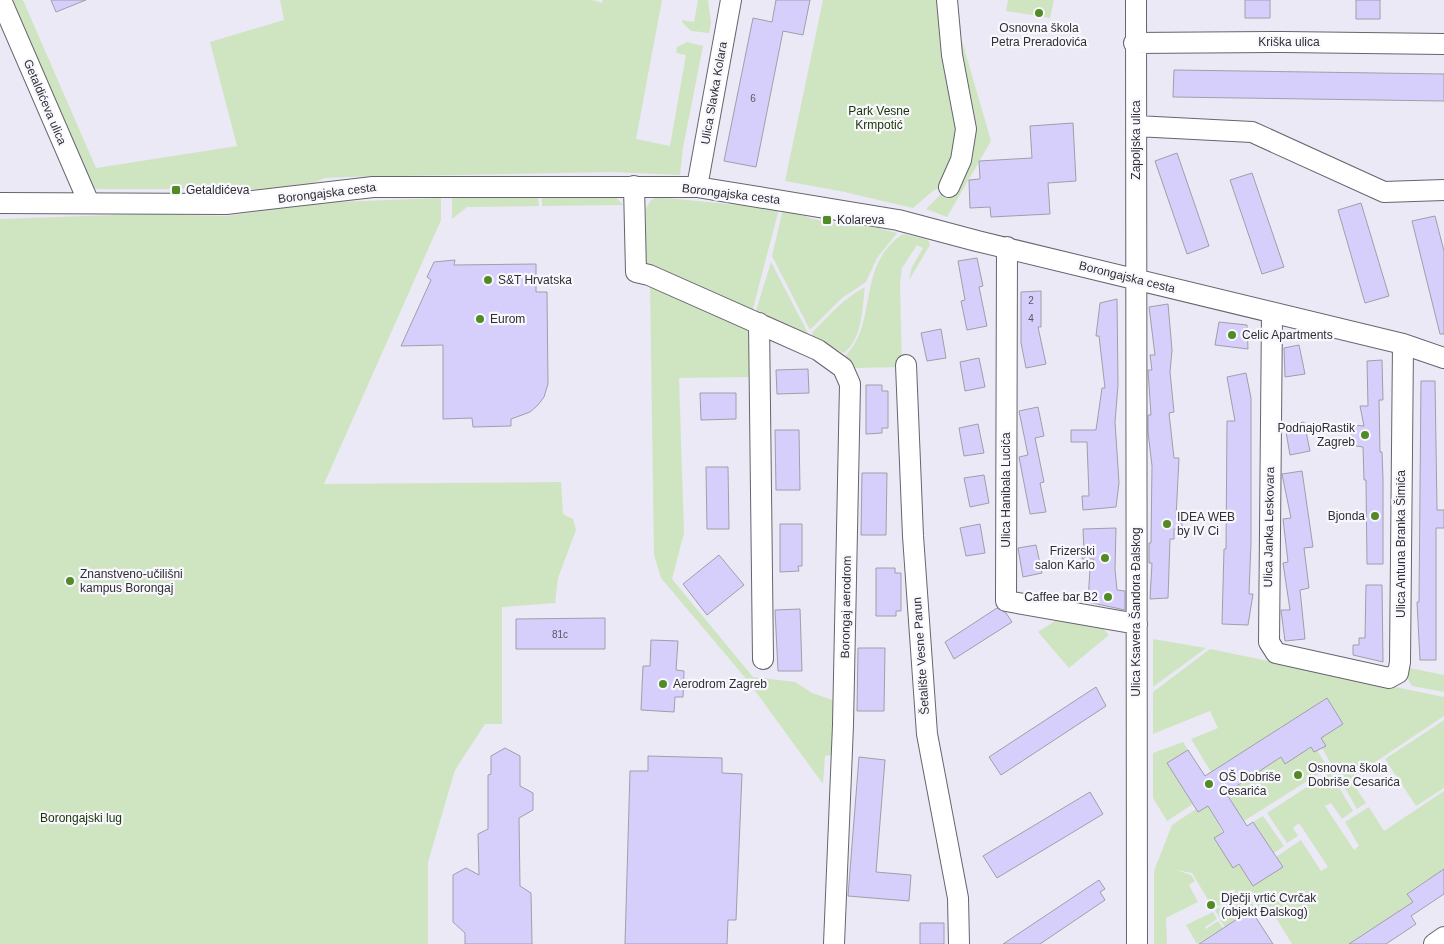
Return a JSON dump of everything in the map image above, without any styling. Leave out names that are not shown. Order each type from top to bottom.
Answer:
[{"type":"street","name":"Getaldićeva ulica","points":[[1,0],[89,203]]},
{"type":"street","name":"Ulica Slavka Kolara","points":[[697,187],[731,0]]},
{"type":"street","points":[[947,0],[952,55],[966,129],[962,160],[949,187]]},
{"type":"street","name":"Zapoljska ulica","points":[[1136,0],[1134,42],[1136,280]]},
{"type":"street","name":"Kriška ulica","points":[[1134,42],[1444,44]]},
{"type":"street","points":[[1136,126],[1252,132],[1384,192],[1444,190]]},
{"type":"street","name":"Borongaj aerodrom","points":[[634,186],[636,272],[649,275],[759,323],[834,359],[846,375],[851,395],[844,725],[834,944]]},
{"type":"street","name":"Borongajska cesta","points":[[0,202],[226,204],[373,187],[697,187],[898,220],[977,241],[1403,344],[1444,358]]},
{"type":"street","name":"Ulica Hanibala Lucića","points":[[1007,247],[1006,600],[1137,624]]},
{"type":"street","name":"Ulica Ksavera Šandora Đalskog","points":[[1136,280],[1137,944]]},
{"type":"street","name":"Ulica Janka Leskovara","points":[[1272,313],[1268,642],[1276,654],[1329,666]]},
{"type":"street","points":[[759,323],[763,659]]},
{"type":"street","name":"Ulica Antuna Branka Šimića","points":[[1329,666],[1389,678],[1395,676],[1400,670],[1403,344]]},
{"type":"street","name":"Šetalište Vesne Parun","points":[[906,365],[917,599],[927,734],[958,898],[959,944]]},
{"type":"street","points":[[1434,944],[1444,937]]},
{"type":"green space","points":[[10,0],[23,0],[96,168],[237,146],[210,42],[284,20],[280,0],[592,0],[602,3],[603,0],[662,0],[636,139],[670,146],[686,55],[676,53],[677,47],[687,42],[703,46],[683,148],[680,175],[612,172],[345,177],[325,178],[313,183],[261,192],[256,189],[96,189],[91,185]]},
{"type":"green space","points":[[698,0],[708,0],[711,23],[709,33],[691,31],[682,22],[682,20],[694,22]]},
{"type":"green space","name":"Park Vesne Krmpotić","points":[[823,0],[942,0],[960,133],[941,188],[934,190],[913,208],[840,191],[785,181]]},
{"type":"green space","points":[[1008,0],[1054,0],[1050,18],[1006,11]]},
{"type":"green space","points":[[958,27],[991,141],[947,217],[926,209],[940,195],[948,199],[958,182]]},
{"type":"green space","points":[[452,196],[538,196],[539,206],[467,207],[452,219]]},
{"type":"green space","points":[[542,196],[615,196],[623,205],[542,206]]},
{"type":"green space","points":[[657,197],[779,209],[752,312],[646,264],[646,208],[651,200]]},
{"type":"green space","name":"Borongajski lug","points":[[441,198],[441,220],[324,484],[561,482],[563,514],[573,519],[576,530],[558,578],[555,603],[502,607],[502,724],[485,724],[455,770],[428,862],[428,944],[0,944],[0,219],[144,214],[226,216],[311,203]]},
{"type":"green space","points":[[783,209],[813,219],[836,223],[854,222],[897,233],[877,258],[866,282],[842,298],[810,330],[772,256]]},
{"type":"green space","points":[[903,234],[928,240],[930,245],[909,280],[912,267],[923,248],[917,245],[902,268],[900,283],[902,367],[855,368],[845,356],[855,343],[862,328],[878,262],[888,247]]},
{"type":"green space","points":[[771,262],[810,337],[755,314]]},
{"type":"green space","points":[[650,282],[752,329],[755,377],[679,378],[684,533],[672,579],[753,677],[795,682],[812,693],[838,702],[836,754],[825,756],[823,784],[748,681],[661,578],[654,555]]},
{"type":"green space","points":[[865,287],[858,331],[850,347],[844,353],[813,338],[812,333],[830,314],[850,296]]},
{"type":"green space","points":[[1063,616],[1099,624],[1109,635],[1069,668],[1038,632]]},
{"type":"green space","points":[[1153,639],[1206,648],[1153,687]]},
{"type":"green space","points":[[1210,649],[1444,697],[1444,716],[1350,779],[1366,803],[1357,809],[1322,748],[1321,738],[1343,724],[1327,698],[1211,772],[1191,739],[1218,728],[1210,711],[1153,734],[1153,692]]},
{"type":"green space","points":[[1409,668],[1444,675],[1444,692],[1412,686],[1408,679]]},
{"type":"green space","points":[[1444,720],[1444,788],[1416,806],[1385,759]]},
{"type":"green space","points":[[1183,742],[1188,750],[1167,763],[1193,804],[1167,821],[1153,798],[1153,753]]},
{"type":"green space","points":[[1311,747],[1314,752],[1317,750],[1328,768],[1244,821],[1226,793],[1281,757],[1285,763]]},
{"type":"green space","points":[[1330,772],[1353,811],[1342,819],[1331,803],[1325,806],[1354,850],[1359,846],[1345,822],[1369,807],[1384,831],[1444,791],[1444,869],[1407,893],[1413,902],[1349,944],[1292,944],[1273,913],[1265,918],[1248,891],[1237,896],[1234,889],[1221,895],[1224,903],[1213,908],[1192,873],[1176,870],[1191,875],[1195,881],[1189,885],[1198,902],[1166,918],[1167,944],[1154,944],[1154,871],[1172,825],[1196,809],[1198,812],[1208,806],[1253,886],[1276,857],[1301,840],[1321,871],[1328,867],[1299,823],[1293,828],[1298,836],[1287,843],[1267,813]]},
{"type":"green space","points":[[1263,816],[1284,846],[1274,853],[1253,822]]},
{"type":"green space","points":[[1247,894],[1256,909],[1225,927],[1220,920],[1231,912],[1230,910],[1219,917],[1215,910]]},
{"type":"green space","points":[[1213,912],[1217,919],[1205,927],[1206,929],[1218,921],[1223,928],[1197,944],[1186,925]]},
{"type":"building","points":[[51,0],[86,0],[56,12]]},
{"type":"building","points":[[776,0],[810,0],[803,35],[783,31],[756,167],[724,161],[753,18],[772,22]]},
{"type":"building","points":[[1245,0],[1270,0],[1270,18],[1245,18]]},
{"type":"building","points":[[1356,0],[1380,0],[1380,19],[1356,19]]},
{"type":"building","points":[[1174,70],[1444,74],[1444,101],[1173,97]]},
{"type":"building","points":[[1073,123],[1076,181],[1048,183],[1050,214],[991,217],[990,207],[970,208],[969,180],[980,179],[979,161],[1032,158],[1030,126]]},
{"type":"building","points":[[1177,153],[1209,246],[1187,254],[1155,161]]},
{"type":"building","points":[[1252,173],[1284,267],[1262,274],[1230,180]]},
{"type":"building","points":[[1361,203],[1389,296],[1365,303],[1338,210]]},
{"type":"building","points":[[1435,216],[1444,251],[1444,334],[1440,334],[1412,221]]},
{"type":"building","points":[[977,258],[983,286],[979,287],[987,326],[967,330],[961,301],[965,300],[958,261]]},
{"type":"building","name":"Eurom","points":[[455,260],[454,265],[536,264],[536,292],[547,292],[548,384],[544,397],[538,405],[530,412],[511,419],[511,426],[473,427],[472,418],[443,419],[443,345],[401,346],[431,280],[427,277],[434,262]]},
{"type":"building","points":[[1041,291],[1041,327],[1038,327],[1046,364],[1026,368],[1021,343],[1021,292]]},
{"type":"building","points":[[1117,299],[1118,385],[1115,422],[1119,483],[1116,507],[1083,510],[1082,496],[1089,496],[1087,442],[1071,442],[1071,430],[1096,430],[1102,388],[1105,388],[1099,336],[1096,336],[1100,303]]},
{"type":"building","points":[[1168,304],[1172,350],[1170,372],[1174,412],[1169,413],[1174,458],[1179,458],[1176,518],[1182,518],[1182,529],[1174,529],[1174,539],[1170,539],[1168,598],[1150,599],[1152,563],[1149,563],[1149,543],[1151,543],[1152,466],[1148,432],[1148,415],[1151,415],[1148,370],[1152,370],[1150,355],[1155,355],[1149,307]]},
{"type":"building","name":"Celic Apartments","points":[[1219,322],[1247,325],[1248,349],[1215,345]]},
{"type":"building","points":[[941,329],[946,358],[927,361],[921,333]]},
{"type":"building","points":[[1299,345],[1305,374],[1285,377],[1284,348]]},
{"type":"building","points":[[979,358],[985,387],[965,391],[960,362]]},
{"type":"building","points":[[1382,360],[1383,400],[1379,400],[1380,452],[1382,452],[1383,479],[1383,564],[1367,564],[1366,480],[1364,480],[1363,447],[1350,445],[1352,425],[1364,426],[1360,406],[1368,406],[1367,361]]},
{"type":"building","points":[[808,369],[809,393],[777,394],[776,370]]},
{"type":"building","points":[[1246,373],[1251,398],[1249,594],[1253,594],[1248,625],[1222,624],[1224,549],[1226,549],[1227,421],[1235,421],[1227,377]]},
{"type":"building","points":[[1421,381],[1435,381],[1437,510],[1444,510],[1444,528],[1436,528],[1436,660],[1420,660],[1417,602],[1419,602]]},
{"type":"building","points":[[866,385],[882,385],[882,391],[888,391],[888,428],[882,428],[882,433],[866,434]]},
{"type":"building","points":[[700,393],[736,393],[736,419],[701,420]]},
{"type":"building","points":[[1038,407],[1044,436],[1035,438],[1044,482],[1040,483],[1046,512],[1030,514],[1019,457],[1028,455],[1019,411]]},
{"type":"building","points":[[1304,422],[1310,451],[1290,455],[1285,426]]},
{"type":"building","points":[[978,424],[984,453],[964,456],[959,428]]},
{"type":"building","points":[[775,430],[799,430],[800,490],[776,490]]},
{"type":"building","points":[[706,467],[728,467],[729,529],[707,529]]},
{"type":"building","points":[[1302,471],[1313,547],[1304,548],[1309,588],[1300,590],[1305,639],[1285,641],[1281,610],[1290,610],[1283,563],[1288,562],[1283,519],[1291,518],[1282,474]]},
{"type":"building","points":[[862,473],[887,473],[886,535],[861,535]]},
{"type":"building","points":[[984,475],[989,503],[970,507],[964,478]]},
{"type":"building","points":[[780,524],[802,524],[802,566],[798,566],[799,571],[780,572]]},
{"type":"building","points":[[980,524],[985,553],[966,556],[960,528]]},
{"type":"building","points":[[1116,528],[1115,569],[1117,590],[1125,591],[1125,610],[1088,602],[1090,568],[1094,559],[1082,559],[1084,551],[1083,529]]},
{"type":"building","points":[[1036,545],[1042,573],[1023,577],[1018,548]]},
{"type":"building","points":[[719,555],[744,585],[707,615],[683,584]]},
{"type":"building","points":[[876,568],[895,568],[895,573],[901,573],[901,611],[896,611],[896,616],[876,616]]},
{"type":"building","points":[[1366,585],[1382,585],[1383,662],[1353,655],[1353,645],[1359,645],[1359,638],[1365,638]]},
{"type":"building","points":[[997,608],[1006,613],[1012,622],[954,659],[945,642]]},
{"type":"building","points":[[800,609],[802,671],[778,671],[775,610]]},
{"type":"building","points":[[605,618],[605,649],[516,649],[516,619]]},
{"type":"building","name":"Aerodrom Zagreb","points":[[651,640],[678,641],[676,670],[684,671],[683,697],[675,697],[674,712],[641,710],[643,666],[650,666]]},
{"type":"building","points":[[858,648],[885,648],[884,711],[857,711]]},
{"type":"building","points":[[1096,687],[1106,706],[1001,775],[989,757]]},
{"type":"building","name":"OŠ Dobriše Cesarića","points":[[1327,698],[1343,724],[1321,738],[1326,746],[1314,752],[1311,747],[1285,764],[1281,757],[1226,793],[1247,826],[1253,822],[1283,867],[1253,886],[1239,864],[1233,868],[1214,838],[1224,832],[1208,806],[1198,812],[1167,763],[1188,750],[1205,776]]},
{"type":"building","points":[[505,748],[520,756],[520,786],[533,793],[533,810],[519,818],[520,886],[531,893],[532,944],[465,944],[465,933],[453,922],[453,875],[466,868],[479,875],[478,834],[488,829],[488,775],[491,774],[491,756]]},
{"type":"building","points":[[648,756],[722,758],[722,773],[742,774],[736,920],[728,920],[727,944],[625,944],[630,771],[648,771]]},
{"type":"building","points":[[859,757],[885,760],[876,872],[911,875],[909,901],[848,896]]},
{"type":"building","points":[[1090,792],[1103,814],[997,878],[983,856]]},
{"type":"building","points":[[1444,869],[1444,894],[1411,916],[1416,924],[1386,944],[1349,944],[1413,902],[1407,894]]},
{"type":"building","points":[[1099,880],[1105,889],[1100,892],[1105,900],[1040,944],[1003,944]]},
{"type":"building","points":[[1251,910],[1273,944],[1199,944]]},
{"type":"building","points":[[920,923],[944,923],[944,944],[920,944]]},
{"type":"place","name":"Osnovna škola Petra Preradovića","points":[[1039,13]]},
{"type":"place","name":"Getaldićeva","points":[[176,190]]},
{"type":"place","name":"Kolareva","points":[[827,220]]},
{"type":"place","name":"S&T Hrvatska","points":[[488,280]]},
{"type":"place","name":"Eurom","points":[[480,319]]},
{"type":"place","name":"Celic Apartments","points":[[1232,335]]},
{"type":"place","name":"PodnajoRastik Zagreb","points":[[1365,435]]},
{"type":"place","name":"Bjonda","points":[[1375,516]]},
{"type":"place","name":"IDEA WEB by IV Ci","points":[[1167,524]]},
{"type":"place","name":"Frizerski salon Karlo","points":[[1105,558]]},
{"type":"place","name":"Znanstveno-učilišni kampus Borongaj","points":[[70,581]]},
{"type":"place","name":"Caffee bar B2","points":[[1108,597]]},
{"type":"place","name":"Aerodrom Zagreb","points":[[663,684]]},
{"type":"place","name":"Osnovna škola Dobriše Cesarića","points":[[1298,775]]},
{"type":"place","name":"OŠ Dobriše Cesarića","points":[[1209,784]]},
{"type":"place","name":"Dječji vrtić Cvrčak (objekt Đalskog)","points":[[1211,905]]}]
